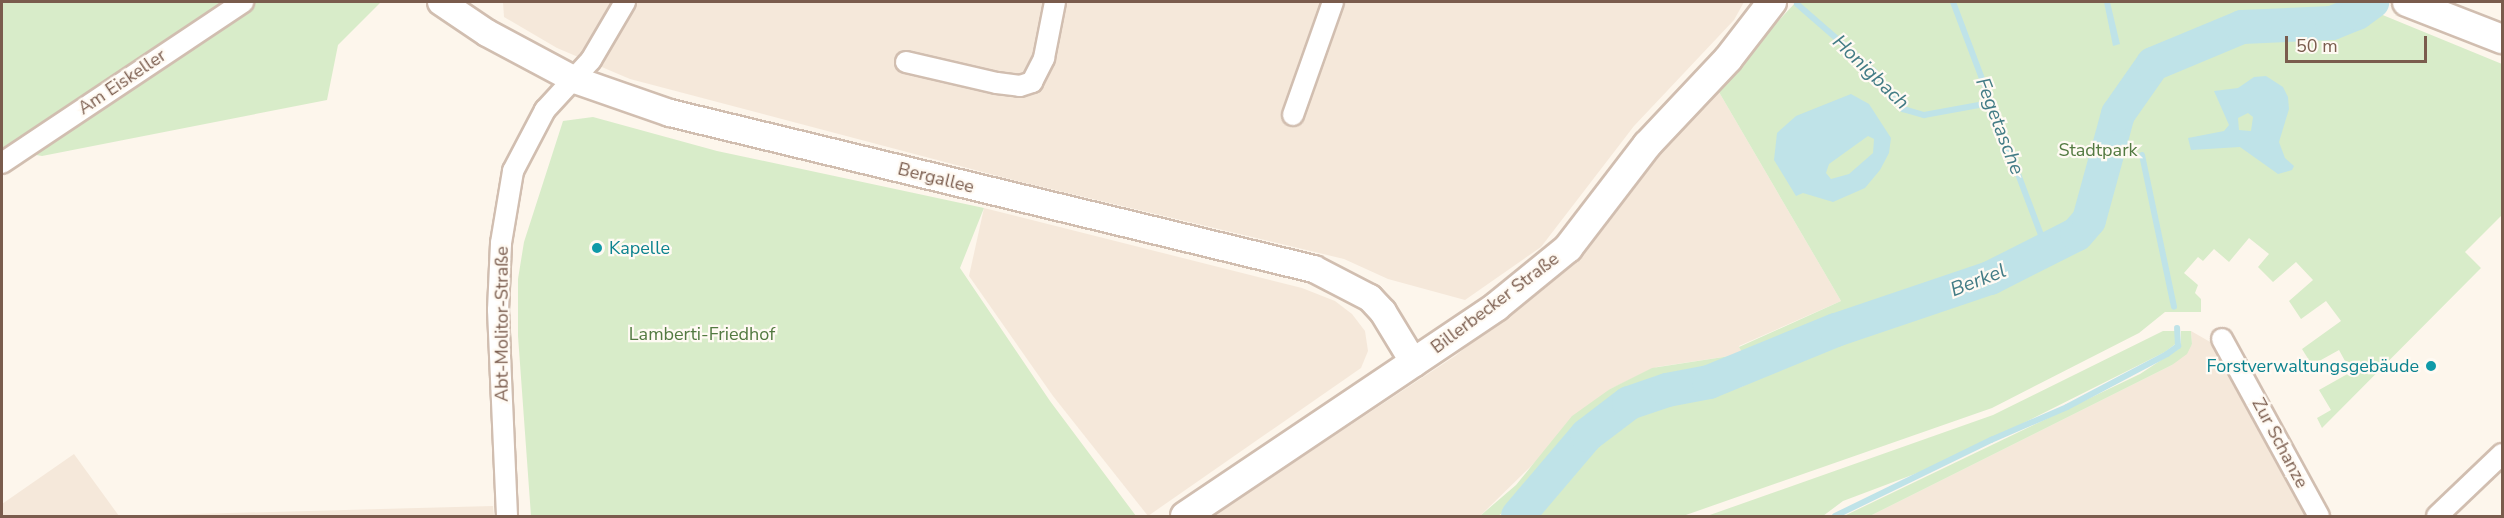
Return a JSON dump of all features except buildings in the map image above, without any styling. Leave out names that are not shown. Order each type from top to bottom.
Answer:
[{"type":"main road","name":"Billerbecker Straße","points":[[1185,516],[1497,306],[1568,248],[1647,146],[1728,59],[1772,2]]},
{"type":"main road","points":[[2407,2],[2502,39]]},
{"type":"street","name":"Am Eiskeller","points":[[2,163],[243,2]]},
{"type":"street","name":"Bergallee","points":[[441,2],[487,33],[575,80],[691,119],[1314,269],[1370,298],[1394,328],[1414,363]]},
{"type":"street","name":"Abt-Molitor-Straße","points":[[507,516],[498,310],[503,232],[513,171],[545,110],[575,80],[598,50],[625,2]]},
{"type":"street","points":[[906,62],[998,83],[1020,86],[1032,82],[1044,58],[1054,2]]},
{"type":"street","points":[[1293,115],[1333,2]]},
{"type":"street","name":"Zur Schanze","points":[[2222,339],[2319,516]]},
{"type":"street","points":[[2437,516],[2502,454]]},
{"type":"shaded area","points":[[503,2],[1744,2],[1734,20],[1634,126],[1541,247],[1465,300],[1388,279],[1344,259],[1013,180],[630,79],[557,48],[504,17]]},
{"type":"shaded area","points":[[1716,87],[1841,301],[1739,346],[1743,354],[1657,367],[1610,389],[1480,516],[1213,516],[1455,356],[1553,278]]},
{"type":"shaded area","points":[[984,208],[1302,288],[1335,301],[1352,314],[1365,331],[1368,351],[1361,368],[1148,516],[1053,396],[969,276]]},
{"type":"shaded area","points":[[2191,331],[2212,343],[2303,503],[2306,516],[1870,516],[2172,365],[2192,344]]},
{"type":"shaded area","points":[[74,454],[119,516],[2,516],[2,504]]},
{"type":"shaded area","points":[[493,506],[494,516],[119,516]]},
{"type":"green space","points":[[2,2],[381,2],[338,45],[327,100],[42,156],[2,149]]},
{"type":"green space","name":"Stadtpark","points":[[1796,2],[2351,2],[2502,64],[2502,215],[2465,252],[2481,268],[2322,428],[2317,418],[2331,410],[2319,390],[2351,372],[2339,350],[2312,365],[2302,349],[2341,321],[2326,301],[2301,319],[2289,301],[2313,280],[2296,262],[2273,282],[2258,267],[2269,254],[2249,238],[2229,262],[2214,249],[2203,261],[2198,257],[2184,273],[2198,285],[2195,293],[2201,299],[2201,312],[2165,312],[2139,333],[1992,408],[1683,516],[1537,516],[1594,444],[1625,417],[1661,401],[1699,398],[1741,387],[1809,353],[2013,278],[1998,259],[1787,336],[1733,361],[1654,377],[1611,400],[1577,427],[1505,511],[1498,516],[1480,516],[1516,485],[1572,416],[1610,389],[1652,368],[1743,354],[1739,347],[1841,301],[1716,87]]},
{"type":"green space","name":"Lamberti-Friedhof","points":[[593,117],[717,151],[984,208],[960,268],[1050,401],[1136,516],[531,516],[518,336],[518,279],[524,242],[563,121]]},
{"type":"green space","points":[[2163,331],[2176,331],[2178,342],[2165,352],[1944,463],[1843,501],[1823,516],[1707,516],[1993,415]]},
{"type":"green space","points":[[2181,331],[2191,331],[2192,344],[2187,354],[2172,365],[1870,516],[1844,516],[2140,374],[2181,347]]},
{"type":"water","points":[[2104,2],[2110,2],[2120,44],[2113,46]]},
{"type":"water","points":[[2266,76],[2283,87],[2288,97],[2289,109],[2279,142],[2285,158],[2294,166],[2292,170],[2278,174],[2240,147],[2191,150],[2188,138],[2224,131],[2229,125],[2214,91],[2238,88],[2254,77]],"holes":[[[2248,113],[2253,117],[2251,131],[2239,130],[2238,118]]]},
{"type":"water","points":[[1851,94],[1869,104],[1891,138],[1889,153],[1880,170],[1865,188],[1833,202],[1803,193],[1796,196],[1774,160],[1777,133],[1796,116]],"holes":[[[1868,136],[1874,139],[1873,153],[1849,174],[1831,179],[1826,173],[1829,164]]]},
{"type":"waterway","name":"Fegetasche","points":[[1953,2],[2047,251]]},
{"type":"waterway","name":"Berkel","points":[[1518,516],[1587,435],[1629,403],[1667,390],[1709,382],[1836,330],[1990,278],[2077,234],[2089,220],[2118,114],[2153,64],[2242,27],[2332,23],[2357,13],[2372,2]]},
{"type":"waterway","name":"Honigbach","points":[[1797,4],[1874,71],[1903,109],[1924,115],[1990,103]]},
{"type":"waterway","points":[[2142,155],[2174,307]]},
{"type":"waterway","points":[[1835,516],[1991,440],[2067,407],[2167,354],[2178,346],[2177,328]]},
{"type":"place","name":"Kapelle","points":[[597,248]]},
{"type":"place","name":"Forstverwaltungsgebäude","points":[[2431,366]]}]
